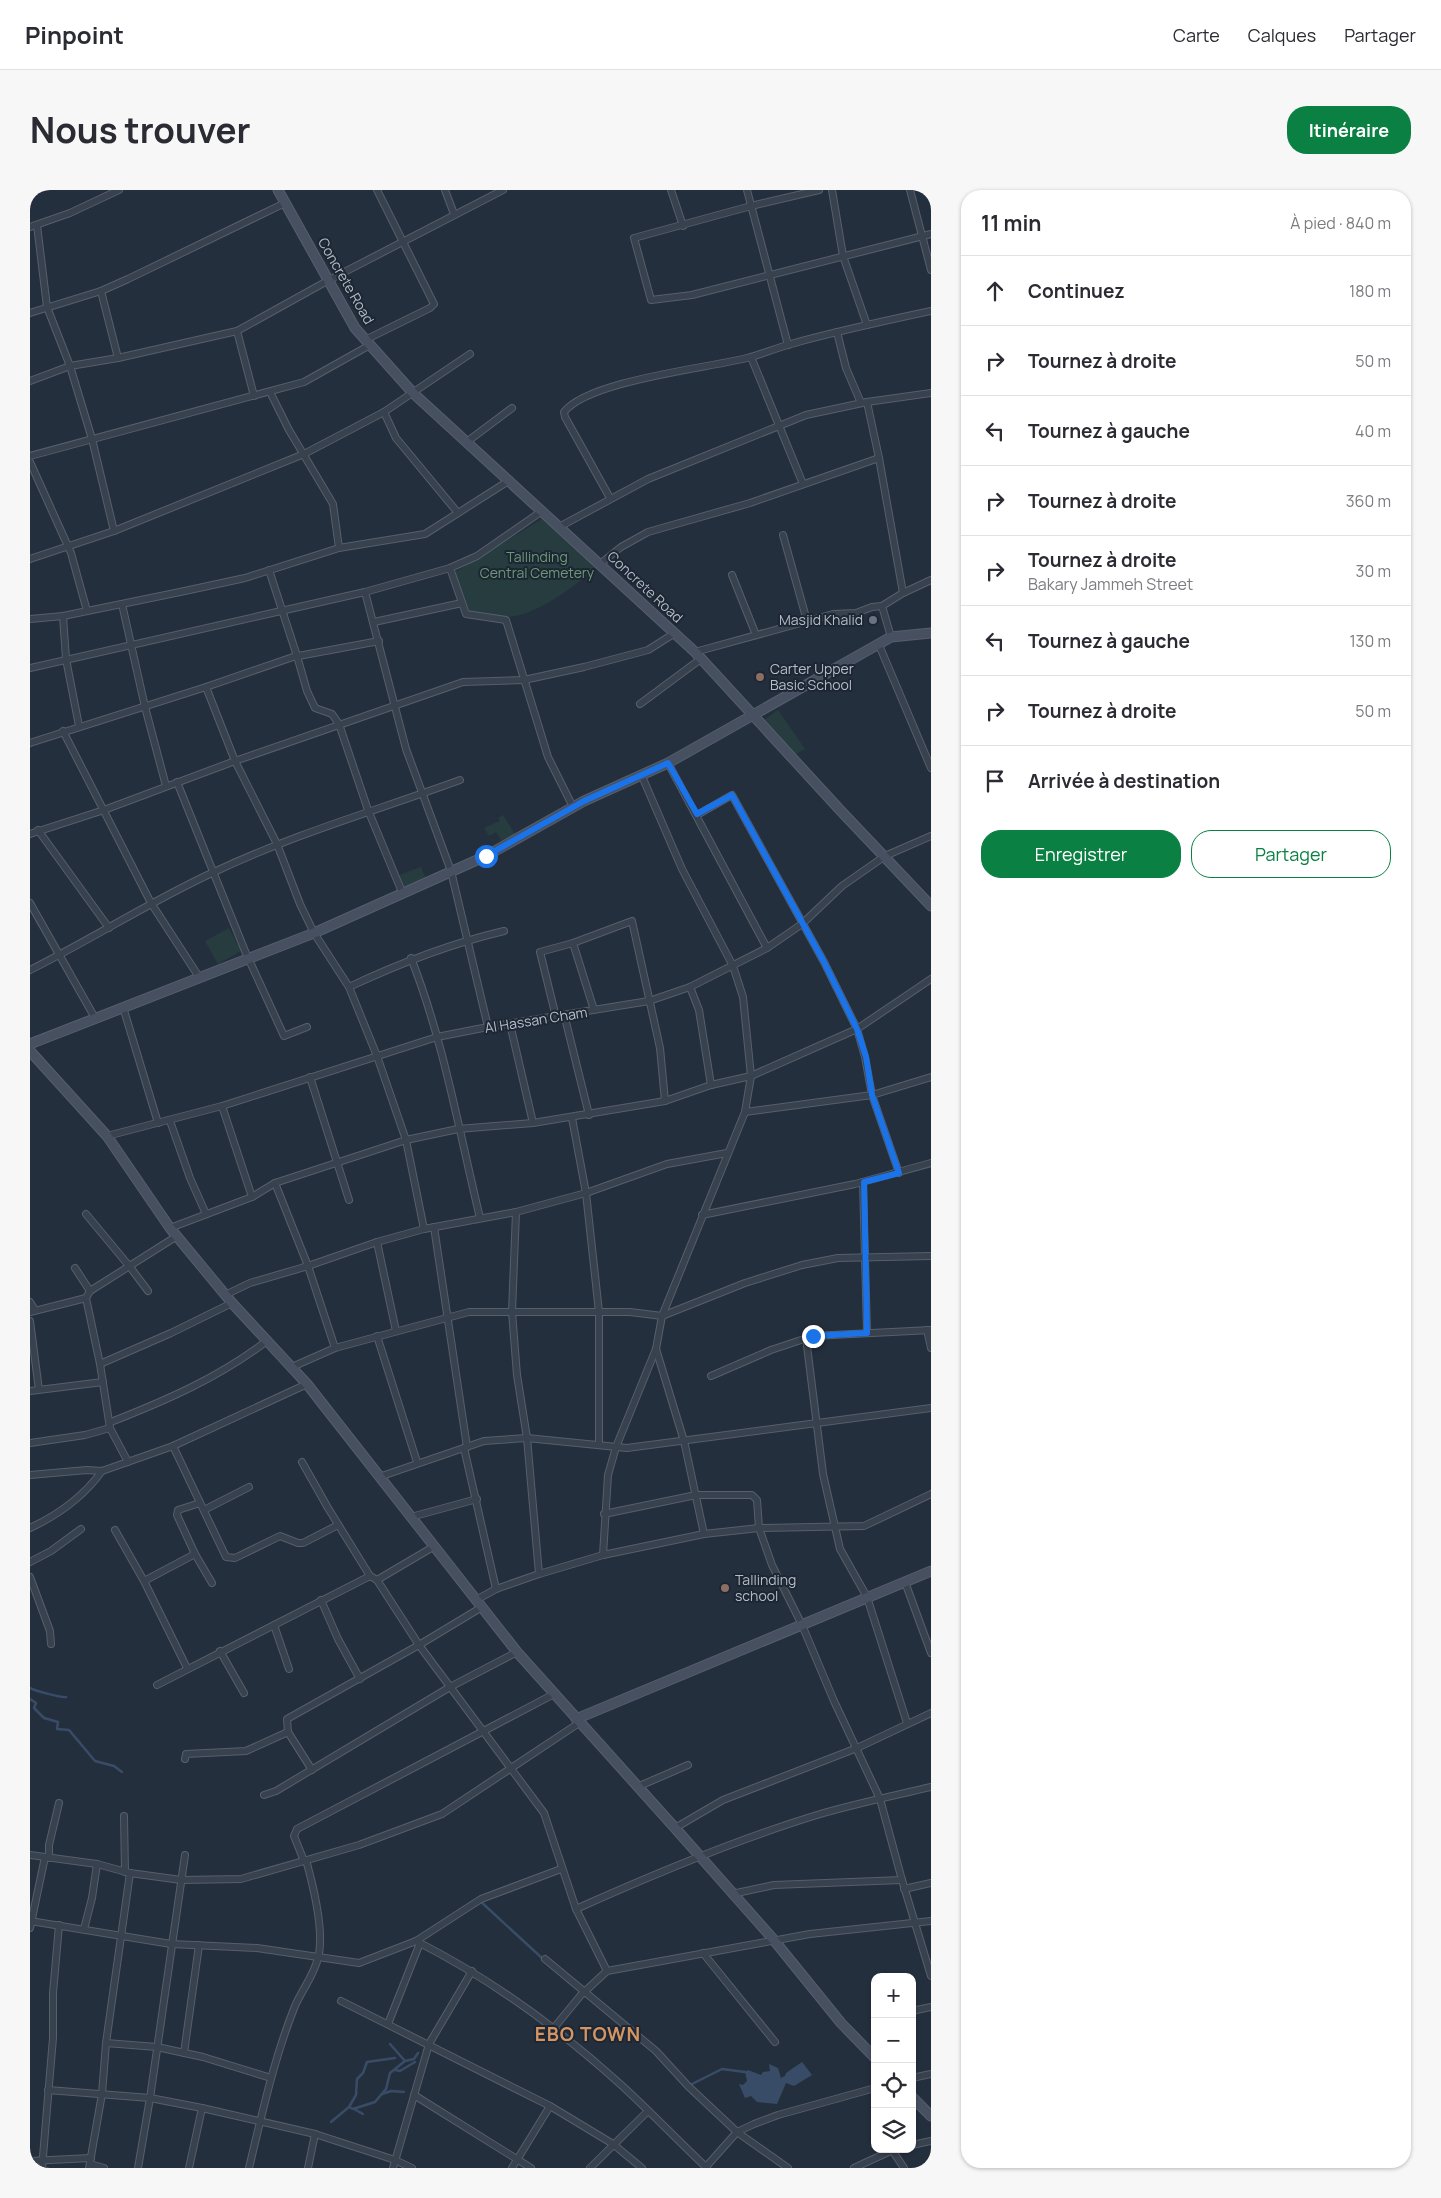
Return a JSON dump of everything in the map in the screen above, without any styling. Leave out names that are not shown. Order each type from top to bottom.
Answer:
[{"type":"street","points":[[114,531],[92,439],[70,366],[47,307],[33,226],[70,213],[119,190]]},
{"type":"street","name":"Concrete Road","points":[[278,190],[355,328],[413,393],[699,655],[755,714],[840,810],[931,906]]},
{"type":"street","points":[[30,456],[304,382],[430,308],[434,304],[401,242],[377,190]]},
{"type":"street","points":[[445,190],[454,214]]},
{"type":"street","points":[[30,381],[70,366],[118,358],[237,331],[329,280],[503,190]]},
{"type":"street","points":[[671,190],[683,226]]},
{"type":"street","points":[[747,190],[788,345]]},
{"type":"street","points":[[820,190],[751,206],[634,238],[651,300],[692,295],[931,234]]},
{"type":"street","points":[[832,190],[842,256],[866,324]]},
{"type":"street","points":[[910,190],[931,270]]},
{"type":"street","points":[[30,313],[101,290],[285,203]]},
{"type":"street","points":[[101,290],[118,358]]},
{"type":"street","points":[[610,498],[565,417],[564,412],[567,409],[598,392],[671,372],[750,357],[866,324],[931,312]]},
{"type":"street","points":[[237,331],[254,396]]},
{"type":"street","points":[[837,332],[846,368],[864,403],[879,458],[903,593]]},
{"type":"street","points":[[30,559],[114,531],[304,454],[384,412],[470,354]]},
{"type":"street","points":[[750,357],[804,484]]},
{"type":"street","points":[[270,392],[289,430],[333,504],[339,548]]},
{"type":"street","points":[[559,527],[648,479],[778,425],[806,415],[864,403],[931,393]]},
{"type":"street","points":[[468,442],[512,408]]},
{"type":"street","points":[[384,412],[396,438],[458,513]]},
{"type":"street","points":[[600,564],[621,547],[648,532],[750,504],[879,458]]},
{"type":"street","points":[[30,462],[74,561],[87,611]]},
{"type":"street","points":[[30,619],[63,616],[246,578],[339,548],[424,534],[510,480]]},
{"type":"street","points":[[30,668],[365,592],[450,568],[477,556],[542,511]]},
{"type":"street","points":[[782,535],[808,621]]},
{"type":"street","points":[[450,568],[466,614],[506,620],[548,758],[573,807]]},
{"type":"street","points":[[269,570],[298,656],[307,691],[316,708],[332,714],[339,724],[368,810],[402,892]]},
{"type":"street","points":[[732,575],[756,635]]},
{"type":"street","points":[[640,704],[699,655],[756,635],[833,614],[856,613],[872,607],[882,606],[903,593],[931,580]]},
{"type":"street","points":[[365,592],[396,704],[406,749],[451,871],[488,1027]]},
{"type":"street","points":[[374,622],[462,603]]},
{"type":"street","points":[[122,604],[145,707],[166,786]]},
{"type":"street","points":[[882,606],[892,637]]},
{"type":"street","points":[[63,616],[66,659],[79,726]]},
{"type":"street","points":[[30,1044],[314,934],[402,892],[486,856],[573,807],[668,763],[892,637],[931,633]]},
{"type":"street","points":[[30,834],[104,810],[339,724],[464,682],[524,680],[648,650],[675,634]]},
{"type":"street","points":[[30,743],[298,656],[379,641]]},
{"type":"street","points":[[879,645],[931,768]]},
{"type":"street","points":[[206,687],[235,761],[277,844],[300,904],[314,934],[349,987],[377,1056],[406,1140],[424,1229]]},
{"type":"street","points":[[63,731],[151,903],[199,977]]},
{"type":"street","points":[[668,763],[697,814],[706,837],[735,886],[767,948]]},
{"type":"street","points":[[603,1555],[604,1514],[608,1475],[616,1447],[656,1349],[662,1316],[745,1112],[751,1076],[743,997],[733,966],[682,869],[641,774]]},
{"type":"street","points":[[30,970],[110,928],[151,903],[213,872],[277,844],[368,810],[422,794],[460,780]]},
{"type":"street","points":[[178,782],[213,872],[284,1036],[308,1027]]},
{"type":"street","points":[[697,814],[732,795],[824,962],[857,1029],[866,1057],[872,1095],[899,1173]]},
{"type":"street","points":[[38,830],[110,928]]},
{"type":"street","name":"Al Hassan Cham","points":[[107,1136],[222,1106],[310,1076],[437,1037],[649,1001],[690,987],[767,948],[802,924],[842,886],[885,856],[931,836]]},
{"type":"street","points":[[30,903],[95,1018]]},
{"type":"street","points":[[589,1115],[566,1022],[564,1018],[556,1017],[540,952],[573,943],[632,922],[660,1048],[666,1102]]},
{"type":"street","points":[[349,987],[411,958],[467,939],[504,931]]},
{"type":"street","points":[[573,943],[594,1010]]},
{"type":"street","points":[[411,958],[424,990],[437,1037],[480,1218]]},
{"type":"street","points":[[170,1228],[252,1197],[275,1183],[406,1140],[458,1130],[572,1118],[666,1102],[711,1084],[751,1076],[857,1029],[931,979]]},
{"type":"street","points":[[690,987],[699,1010],[711,1084]]},
{"type":"street","points":[[124,1006],[158,1123]]},
{"type":"street","points":[[510,1024],[533,1123]]},
{"type":"street","points":[[30,1051],[107,1136],[170,1228],[232,1303],[307,1384],[517,1652],[773,1939],[841,2022],[871,2054]]},
{"type":"street","points":[[310,1076],[349,1200]]},
{"type":"street","points":[[745,1112],[872,1095],[931,1077]]},
{"type":"street","points":[[222,1106],[252,1197]]},
{"type":"street","points":[[572,1118],[586,1193],[600,1312],[600,1444]]},
{"type":"street","points":[[170,1121],[190,1178],[206,1214]]},
{"type":"street","points":[[225,1295],[250,1283],[308,1266],[377,1242],[424,1229],[516,1212],[586,1193],[668,1164],[727,1153]]},
{"type":"street","points":[[702,1215],[864,1182],[931,1163]]},
{"type":"street","points":[[864,1182],[867,1333]]},
{"type":"street","points":[[275,1183],[308,1266],[335,1348]]},
{"type":"street","points":[[516,1212],[512,1312],[517,1375],[527,1438],[539,1574]]},
{"type":"street","points":[[86,1214],[148,1291]]},
{"type":"street","points":[[434,1227],[465,1447],[496,1589]]},
{"type":"street","points":[[128,1462],[110,1425],[100,1364],[86,1298],[90,1291],[177,1236]]},
{"type":"street","points":[[377,1242],[396,1331]]},
{"type":"street","points":[[292,1367],[335,1348],[469,1312],[630,1312],[662,1316],[745,1283],[802,1265],[838,1258],[931,1256]]},
{"type":"street","points":[[75,1268],[90,1291]]},
{"type":"street","points":[[30,1302],[33,1311],[86,1298]]},
{"type":"street","points":[[100,1364],[171,1333],[232,1303]]},
{"type":"street","points":[[30,1321],[39,1390]]},
{"type":"street","points":[[711,1376],[771,1350],[806,1338],[929,1330],[931,1348]]},
{"type":"street","points":[[377,1336],[417,1462]]},
{"type":"street","points":[[806,1338],[823,1474],[840,1549],[867,1597],[907,1723]]},
{"type":"street","points":[[30,1443],[85,1435],[110,1425],[211,1379],[268,1340]]},
{"type":"street","points":[[656,1349],[684,1442],[704,1534]]},
{"type":"street","points":[[30,1391],[103,1382]]},
{"type":"street","points":[[30,1475],[78,1470],[102,1471],[173,1446],[307,1384]]},
{"type":"street","points":[[379,1476],[484,1441],[527,1438],[616,1447],[684,1442],[931,1408]]},
{"type":"street","points":[[173,1446],[226,1557],[235,1558],[280,1536],[302,1543],[338,1525]]},
{"type":"street","points":[[302,1462],[370,1576],[378,1580],[419,1645],[544,1813],[561,1869],[576,1909],[607,1971]]},
{"type":"street","points":[[30,1528],[69,1505],[92,1485],[102,1471]]},
{"type":"street","points":[[204,1510],[250,1487]]},
{"type":"street","points":[[312,1770],[288,1732],[287,1719],[419,1645],[496,1589],[603,1555],[704,1534],[759,1528],[834,1525],[864,1526],[931,1494]]},
{"type":"street","points":[[604,1514],[696,1495],[752,1495],[757,1500],[759,1528],[772,1565],[802,1624],[834,1701],[880,1799],[904,1889],[931,1976]]},
{"type":"street","points":[[411,1517],[477,1499]]},
{"type":"street","points":[[200,1503],[177,1512],[177,1516],[195,1554],[212,1583]]},
{"type":"street","points":[[30,1562],[51,1551],[82,1529]]},
{"type":"street","points":[[115,1530],[144,1581],[187,1668]]},
{"type":"street","points":[[378,1580],[433,1547]]},
{"type":"street","points":[[144,1581],[195,1554]]},
{"type":"street","points":[[30,1855],[97,1864],[127,1872],[180,1880],[241,1879],[359,1845],[442,1814],[512,1768],[578,1721],[802,1624],[931,1571]]},
{"type":"street","points":[[157,1685],[220,1651],[370,1576]]},
{"type":"street","points":[[30,1577],[33,1593],[50,1631],[51,1644]]},
{"type":"street","points":[[905,1582],[931,1653]]},
{"type":"street","points":[[321,1600],[338,1639],[360,1678]]},
{"type":"street","points":[[274,1625],[289,1669]]},
{"type":"street","points":[[220,1651],[244,1693]]},
{"type":"street","points":[[264,1795],[276,1791],[450,1687],[517,1652]]},
{"type":"street","points":[[249,2168],[271,2078],[295,2006],[318,1958],[320,1936],[315,1890],[294,1836],[297,1829],[554,1694]]},
{"type":"street","points":[[675,1828],[723,1800],[857,1748],[931,1713]]},
{"type":"street","points":[[185,1759],[186,1754],[190,1753],[246,1752],[288,1732]]},
{"type":"street","points":[[637,1787],[688,1765]]},
{"type":"street","points":[[576,1909],[645,1878],[817,1815],[931,1787]]},
{"type":"street","points":[[59,1804],[30,1924],[59,1925],[121,1937],[172,1944],[257,1948],[359,1963],[418,1942],[481,1899],[561,1869]]},
{"type":"street","points":[[90,2163],[102,2094],[106,2043],[121,1937],[127,1872],[124,1816]]},
{"type":"street","points":[[138,2168],[185,1855]]},
{"type":"street","points":[[84,1929],[92,1898],[97,1864]]},
{"type":"street","points":[[732,1894],[774,1885],[902,1880]]},
{"type":"street","points":[[904,1889],[931,1883]]},
{"type":"street","points":[[553,2029],[584,1992],[607,1971],[773,1939],[931,1921]]},
{"type":"street","points":[[42,2168],[53,2038],[53,1993],[59,1925]]},
{"type":"street","points":[[418,1942],[472,1971],[553,2029],[619,2082],[706,2168],[737,2132],[778,2115],[871,2089]]},
{"type":"street","points":[[388,2024],[418,1942]]},
{"type":"street","points":[[184,2053],[199,1945]]},
{"type":"street","points":[[702,1954],[775,2042]]},
{"type":"street","points":[[545,1959],[656,2051],[688,2086],[737,2132],[788,2168]]},
{"type":"street","points":[[393,2168],[429,2044],[472,1971]]},
{"type":"street","points":[[341,2001],[550,2106],[613,2144],[642,2168]]},
{"type":"street","points":[[916,2009],[931,2007]]},
{"type":"street","points":[[106,2043],[157,2047],[271,2078]]},
{"type":"street","points":[[916,2077],[931,2074]]},
{"type":"street","points":[[48,2090],[150,2098],[202,2108],[315,2134],[395,2160],[412,2168]]},
{"type":"street","points":[[414,2095],[531,2168]]},
{"type":"street","points":[[916,2101],[931,2116]]},
{"type":"street","points":[[512,2168],[550,2106]]},
{"type":"street","points":[[189,2168],[202,2108]]},
{"type":"street","points":[[590,2168],[648,2111]]},
{"type":"street","points":[[308,2168],[315,2134]]},
{"type":"street","points":[[916,2144],[931,2141]]},
{"type":"street","points":[[854,2168],[887,2153]]},
{"type":"street","points":[[896,2153],[904,2168]]},
{"type":"street","points":[[30,2160],[43,2159],[90,2163],[104,2168]]},
{"type":"green space","name":"Tallinding Central Cemetery","points":[[542,519],[597,568],[566,591],[532,611],[508,617],[469,612],[455,572]]},
{"type":"green space","points":[[778,710],[805,749],[793,756],[761,722]]},
{"type":"green space","points":[[503,815],[515,834],[502,842],[496,832],[489,836],[484,828],[500,821],[498,818]]},
{"type":"green space","points":[[421,867],[426,879],[403,887],[399,875]]},
{"type":"green space","points":[[229,928],[241,951],[218,964],[205,941]]},
{"type":"water","points":[[802,2062],[812,2075],[794,2086],[786,2083],[777,2104],[757,2102],[751,2096],[745,2098],[739,2084],[743,2085],[747,2081],[745,2072],[748,2070],[761,2075],[763,2072],[770,2071],[769,2064],[778,2068],[781,2078]]},
{"type":"waterway","points":[[30,1688],[47,1694],[66,1697]]},
{"type":"waterway","points":[[30,1699],[36,1703],[34,1708],[44,1718],[58,1722],[57,1729],[69,1730],[95,1761],[114,1766],[122,1772]]},
{"type":"waterway","points":[[479,1900],[543,1959]]},
{"type":"waterway","points":[[390,2044],[405,2061]]},
{"type":"waterway","points":[[331,2122],[349,2107],[353,2109],[375,2102],[386,2089],[390,2073],[405,2061],[414,2059],[418,2053]]},
{"type":"waterway","points":[[349,2107],[356,2095],[357,2079],[363,2073],[367,2062],[395,2058]]},
{"type":"waterway","points":[[395,2070],[400,2071],[415,2062]]},
{"type":"waterway","points":[[690,2085],[722,2069],[745,2072]]},
{"type":"waterway","points":[[382,2094],[391,2091],[404,2092]]},
{"type":"waterway","points":[[354,2109],[363,2114]]},
{"type":"place","name":"Masjid Khalid","points":[[873,620]]},
{"type":"place","name":"Carter Upper Basic School","points":[[760,677]]},
{"type":"place","name":"Tallinding school","points":[[725,1588]]},
{"type":"district","name":"EBO TOWN","points":[[588,2034]]},
{"type":"route","points":[[486,856],[584,801],[668,763],[697,814],[732,795],[824,962],[857,1029],[866,1057],[872,1095],[899,1173],[864,1182],[867,1333],[813,1336]]}]
